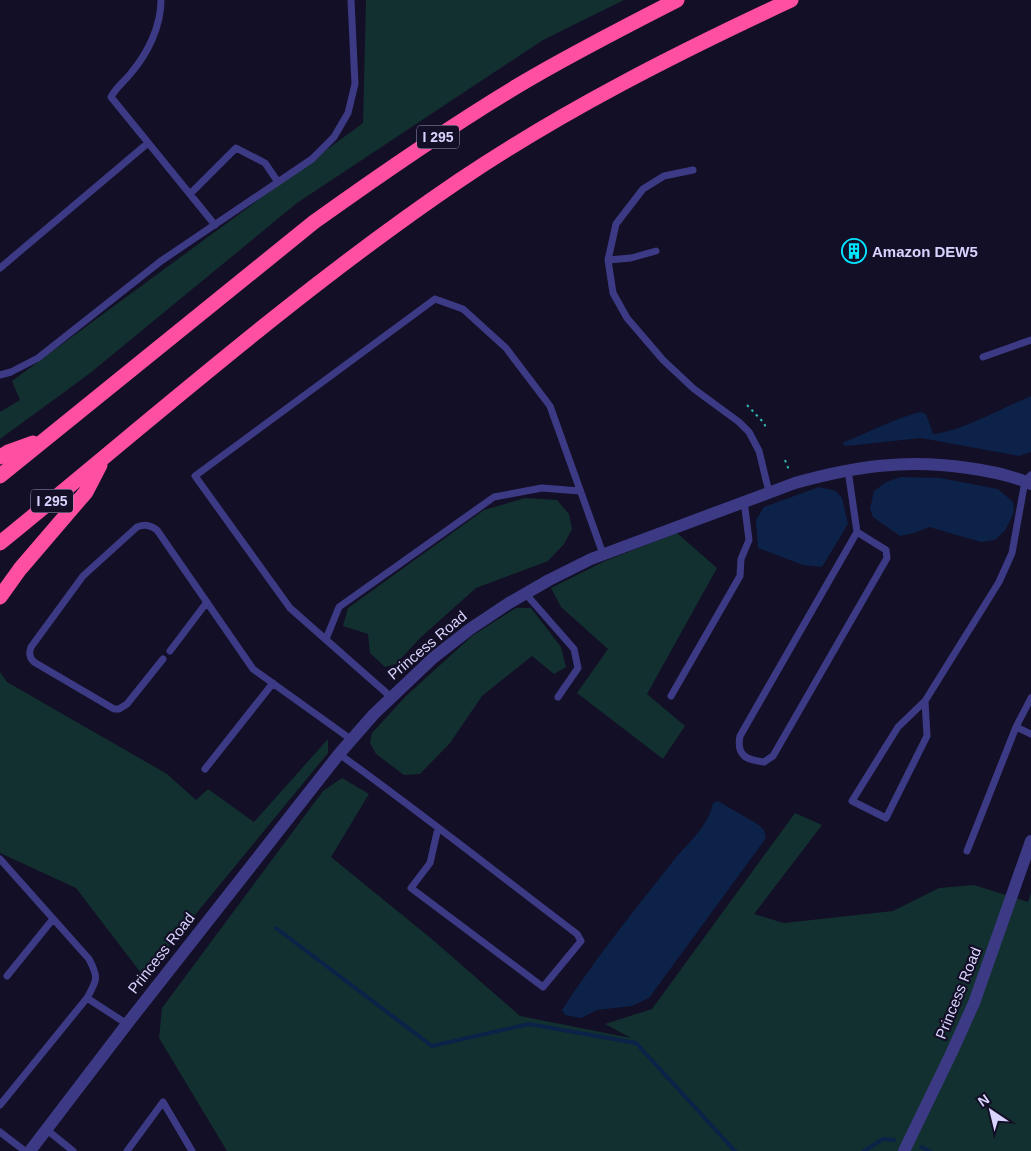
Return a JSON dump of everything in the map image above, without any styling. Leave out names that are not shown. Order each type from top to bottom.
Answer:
[{"type":"highway","name":"I 295","points":[[0,476],[314,222],[362,188],[519,85],[677,0]]},
{"type":"highway","name":"I 295","points":[[0,544],[224,359],[405,218],[460,180],[566,114],[634,77],[693,46],[791,0]]},
{"type":"highway","points":[[0,457],[8,452],[43,440]]},
{"type":"highway","points":[[0,597],[20,568],[86,492],[104,459]]},
{"type":"street","name":"Princess Road","points":[[30,1151],[339,754],[391,697],[463,635],[526,593],[603,554],[795,483],[848,470],[890,464],[922,463],[979,470],[1029,480]]},
{"type":"street","name":"Princess Road","points":[[904,1151],[974,1002],[1031,841]]},
{"type":"lane","points":[[161,0],[156,29],[146,53],[113,92],[111,97],[216,224]]},
{"type":"lane","points":[[0,374],[11,372],[38,358],[161,261],[312,159],[334,137],[348,113],[355,84],[351,0]]},
{"type":"lane","points":[[0,268],[148,143]]},
{"type":"lane","points":[[190,194],[236,148],[265,163],[278,182]]},
{"type":"lane","points":[[693,170],[664,176],[643,190],[616,224],[608,260],[614,294],[627,318],[663,360],[694,389],[749,432],[759,451],[769,492]]},
{"type":"lane","points":[[608,260],[632,258],[656,252]]},
{"type":"lane","points":[[391,697],[290,608],[195,476],[435,299],[463,309],[506,348],[550,406],[603,554]]},
{"type":"lane","points":[[983,357],[1031,340]]},
{"type":"lane","points":[[848,470],[858,532],[740,736],[738,745],[743,756],[752,761],[764,762],[772,756],[887,558],[886,550],[858,532]]},
{"type":"lane","points":[[925,701],[927,736],[886,818],[852,801],[898,727],[925,701],[999,582],[1012,552],[1029,480]]},
{"type":"lane","points":[[326,640],[339,607],[494,497],[542,488],[580,491]]},
{"type":"lane","points":[[671,696],[740,576],[741,559],[749,540],[744,501]]},
{"type":"lane","points":[[163,659],[127,704],[119,709],[114,708],[34,662],[30,658],[29,653],[31,647],[83,576],[137,527],[142,525],[152,526],[157,530],[253,669],[352,740]]},
{"type":"lane","points":[[526,593],[574,649],[578,668],[558,697]]},
{"type":"lane","points":[[170,651],[207,602]]},
{"type":"lane","points":[[204,769],[273,683]]},
{"type":"lane","points":[[966,851],[1016,727],[1031,698]]},
{"type":"lane","points":[[1016,727],[1031,734]]},
{"type":"lane","points":[[339,754],[438,828],[577,934],[581,941],[543,987],[411,888],[430,863],[438,828]]},
{"type":"lane","points":[[0,859],[89,959],[96,974],[96,982],[87,998],[0,1105]]},
{"type":"lane","points":[[7,976],[53,919]]},
{"type":"lane","points":[[87,998],[127,1024]]},
{"type":"lane","points":[[127,1151],[164,1102],[192,1151]]},
{"type":"lane","points":[[47,1130],[73,1151]]},
{"type":"lane","points":[[0,1132],[25,1151]]},
{"type":"path","points":[[747,405],[764,423],[766,428]]},
{"type":"path","points":[[785,460],[789,470]]},
{"type":"green space","points":[[366,0],[624,0],[543,40],[297,203],[89,374],[0,439],[0,412],[20,400],[12,381],[363,123]]},
{"type":"green space","points":[[525,498],[557,500],[569,514],[572,529],[564,544],[548,561],[476,588],[420,638],[396,664],[385,667],[370,653],[368,634],[343,626],[348,608],[484,510]]},
{"type":"green space","points":[[677,533],[717,568],[647,694],[685,726],[663,759],[577,693],[608,649],[561,607],[551,588],[605,561]]},
{"type":"green space","points":[[516,608],[531,608],[561,647],[566,667],[554,674],[532,656],[482,696],[450,743],[420,774],[404,775],[376,754],[370,743],[372,733],[406,696],[472,636]]},
{"type":"green space","points":[[0,672],[7,682],[167,774],[196,800],[208,789],[254,822],[328,739],[328,753],[144,977],[76,888],[0,853]]},
{"type":"green space","points":[[342,778],[369,794],[331,857],[433,940],[520,1016],[631,1038],[605,1024],[652,1009],[795,813],[822,825],[754,914],[784,923],[893,911],[939,888],[974,885],[1028,902],[1031,893],[1031,1151],[227,1151],[159,1038],[162,1008],[323,791]]},
{"type":"water","points":[[1031,396],[1031,452],[1019,456],[921,438],[843,445],[844,442],[900,418],[920,412],[926,414],[933,434],[956,429]]},
{"type":"water","points":[[901,477],[940,478],[998,489],[1013,502],[1014,512],[1006,529],[995,540],[981,542],[929,527],[900,536],[873,517],[870,509],[874,491],[886,482]]},
{"type":"water","points":[[819,487],[836,491],[842,498],[848,524],[822,567],[803,565],[758,548],[756,520],[764,507]]},
{"type":"water","points":[[718,801],[759,825],[764,830],[766,838],[649,998],[632,1006],[597,1010],[581,1018],[565,1015],[562,1010],[588,972],[676,857],[696,836],[706,820],[713,803]]},
{"type":"waterway","points":[[276,928],[432,1046],[529,1024],[636,1043],[735,1151]]},
{"type":"waterway","points":[[864,1151],[883,1139],[894,1140]]},
{"type":"waterway","points":[[921,1147],[930,1151]]},
{"type":"place","name":"Amazon DEW5","points":[[854,251]]}]
